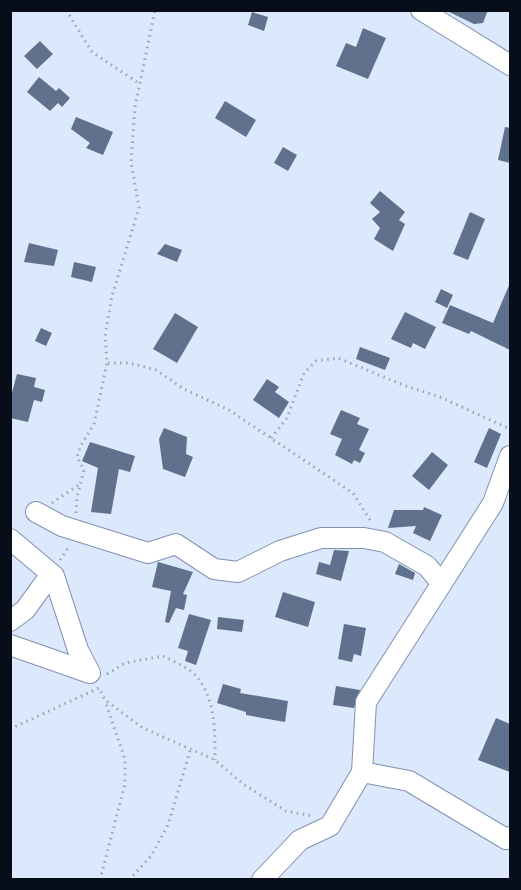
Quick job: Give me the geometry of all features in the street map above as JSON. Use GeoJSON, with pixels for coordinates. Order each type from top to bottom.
{"type":"FeatureCollection","features":[{"type":"Feature","properties":{"kind":"street"},"geometry":{"type":"LineString","coordinates":[[421,10],[510,64]]}},
{"type":"Feature","properties":{"kind":"street"},"geometry":{"type":"LineString","coordinates":[[261,879],[300,840],[330,826],[362,772],[366,702],[493,503],[510,456]]}},
{"type":"Feature","properties":{"kind":"street"},"geometry":{"type":"LineString","coordinates":[[36,512],[62,526],[148,553],[176,544],[214,569],[238,572],[280,551],[321,538],[364,538],[385,542],[428,566],[441,583]]}},
{"type":"Feature","properties":{"kind":"street"},"geometry":{"type":"LineString","coordinates":[[10,539],[51,574],[78,650],[90,673],[10,645]]}},
{"type":"Feature","properties":{"kind":"street"},"geometry":{"type":"LineString","coordinates":[[10,621],[25,610],[51,574]]}},
{"type":"Feature","properties":{"kind":"street"},"geometry":{"type":"LineString","coordinates":[[362,772],[409,781],[506,839],[510,837]]}},
{"type":"Feature","properties":{"kind":"path"},"geometry":{"type":"LineString","coordinates":[[66,10],[92,52],[140,84]]}},
{"type":"Feature","properties":{"kind":"path"},"geometry":{"type":"LineString","coordinates":[[51,574],[75,538],[77,497],[84,470],[78,456],[80,447],[94,424],[107,363],[105,336],[112,296],[139,208],[132,162],[140,84],[155,10]]}},
{"type":"Feature","properties":{"kind":"path"},"geometry":{"type":"LineString","coordinates":[[271,438],[287,418],[304,373],[316,361],[338,358],[440,397],[510,429]]}},
{"type":"Feature","properties":{"kind":"path"},"geometry":{"type":"LineString","coordinates":[[107,363],[129,363],[156,370],[184,389],[230,410],[353,493],[385,542]]}},
{"type":"Feature","properties":{"kind":"path"},"geometry":{"type":"LineString","coordinates":[[10,729],[99,688],[102,680],[113,669],[144,658],[163,656],[193,672],[204,689],[215,725],[215,760]]}},
{"type":"Feature","properties":{"kind":"path"},"geometry":{"type":"LineString","coordinates":[[99,688],[125,759],[125,784],[100,879]]}},
{"type":"Feature","properties":{"kind":"path"},"geometry":{"type":"LineString","coordinates":[[105,700],[142,728],[215,760],[243,784],[286,811],[306,813],[330,826]]}},
{"type":"Feature","properties":{"kind":"path"},"geometry":{"type":"LineString","coordinates":[[129,879],[151,856],[168,825],[190,751]]}},
{"type":"Feature","properties":{"kind":"building"},"geometry":{"type":"Polygon","coordinates":[[[445,10],[488,10],[483,23],[474,24],[445,10]]]}},
{"type":"Feature","properties":{"kind":"building"},"geometry":{"type":"Polygon","coordinates":[[[252,12],[268,17],[264,31],[248,25],[252,12]]]}},
{"type":"Feature","properties":{"kind":"building"},"geometry":{"type":"Polygon","coordinates":[[[363,28],[386,38],[368,79],[336,66],[346,43],[356,47],[363,28]]]}},
{"type":"Feature","properties":{"kind":"building"},"geometry":{"type":"Polygon","coordinates":[[[40,41],[53,54],[37,69],[24,56],[40,41]]]}},
{"type":"Feature","properties":{"kind":"building"},"geometry":{"type":"Polygon","coordinates":[[[39,77],[56,91],[59,88],[70,98],[62,107],[58,103],[50,111],[27,92],[39,77]]]}},
{"type":"Feature","properties":{"kind":"building"},"geometry":{"type":"Polygon","coordinates":[[[225,101],[256,120],[246,137],[215,118],[225,101]]]}},
{"type":"Feature","properties":{"kind":"building"},"geometry":{"type":"Polygon","coordinates":[[[76,117],[113,132],[103,155],[86,148],[90,143],[71,129],[76,117]]]}},
{"type":"Feature","properties":{"kind":"building"},"geometry":{"type":"Polygon","coordinates":[[[505,127],[510,128],[510,163],[498,160],[505,127]]]}},
{"type":"Feature","properties":{"kind":"building"},"geometry":{"type":"Polygon","coordinates":[[[283,147],[297,155],[288,171],[274,163],[283,147]]]}},
{"type":"Feature","properties":{"kind":"building"},"geometry":{"type":"Polygon","coordinates":[[[380,191],[405,212],[399,220],[405,224],[393,251],[374,239],[380,228],[372,219],[380,212],[370,203],[380,191]]]}},
{"type":"Feature","properties":{"kind":"building"},"geometry":{"type":"Polygon","coordinates":[[[470,212],[485,219],[468,260],[453,254],[470,212]]]}},
{"type":"Feature","properties":{"kind":"building"},"geometry":{"type":"Polygon","coordinates":[[[29,243],[58,250],[54,266],[24,262],[29,243]]]}},
{"type":"Feature","properties":{"kind":"building"},"geometry":{"type":"Polygon","coordinates":[[[165,244],[182,250],[177,262],[157,254],[165,244]]]}},
{"type":"Feature","properties":{"kind":"building"},"geometry":{"type":"Polygon","coordinates":[[[74,262],[96,267],[92,282],[71,277],[74,262]]]}},
{"type":"Feature","properties":{"kind":"building"},"geometry":{"type":"Polygon","coordinates":[[[510,283],[510,350],[471,331],[469,334],[442,323],[450,305],[493,323],[510,283]]]}},
{"type":"Feature","properties":{"kind":"building"},"geometry":{"type":"Polygon","coordinates":[[[441,289],[453,295],[447,308],[435,302],[441,289]]]}},
{"type":"Feature","properties":{"kind":"building"},"geometry":{"type":"Polygon","coordinates":[[[405,312],[436,327],[425,349],[413,343],[411,348],[391,339],[405,312]]]}},
{"type":"Feature","properties":{"kind":"building"},"geometry":{"type":"Polygon","coordinates":[[[175,313],[198,327],[177,363],[153,349],[175,313]]]}},
{"type":"Feature","properties":{"kind":"building"},"geometry":{"type":"Polygon","coordinates":[[[41,328],[52,333],[46,346],[35,341],[41,328]]]}},
{"type":"Feature","properties":{"kind":"building"},"geometry":{"type":"Polygon","coordinates":[[[360,347],[390,358],[385,370],[356,359],[360,347]]]}},
{"type":"Feature","properties":{"kind":"building"},"geometry":{"type":"Polygon","coordinates":[[[17,374],[36,378],[34,387],[45,390],[42,402],[34,400],[28,422],[10,418],[10,400],[17,374]]]}},
{"type":"Feature","properties":{"kind":"building"},"geometry":{"type":"Polygon","coordinates":[[[267,379],[279,387],[275,392],[289,402],[279,418],[253,400],[267,379]]]}},
{"type":"Feature","properties":{"kind":"building"},"geometry":{"type":"Polygon","coordinates":[[[341,410],[360,418],[357,424],[369,429],[359,450],[365,453],[360,463],[354,460],[352,464],[335,455],[342,439],[330,434],[341,410]]]}},
{"type":"Feature","properties":{"kind":"building"},"geometry":{"type":"Polygon","coordinates":[[[164,428],[187,437],[186,454],[193,457],[185,477],[163,469],[159,439],[164,428]]]}},
{"type":"Feature","properties":{"kind":"building"},"geometry":{"type":"Polygon","coordinates":[[[489,428],[501,434],[487,468],[474,462],[489,428]]]}},
{"type":"Feature","properties":{"kind":"building"},"geometry":{"type":"Polygon","coordinates":[[[90,442],[135,456],[130,472],[119,469],[111,514],[91,512],[98,468],[82,461],[90,442]]]}},
{"type":"Feature","properties":{"kind":"building"},"geometry":{"type":"Polygon","coordinates":[[[432,452],[448,465],[429,490],[412,476],[432,452]]]}},
{"type":"Feature","properties":{"kind":"building"},"geometry":{"type":"Polygon","coordinates":[[[424,507],[442,515],[430,541],[413,533],[416,526],[388,528],[394,510],[423,510],[424,507]]]}},
{"type":"Feature","properties":{"kind":"building"},"geometry":{"type":"Polygon","coordinates":[[[334,550],[349,551],[341,581],[316,574],[319,562],[330,565],[334,550]]]}},
{"type":"Feature","properties":{"kind":"building"},"geometry":{"type":"Polygon","coordinates":[[[158,562],[193,572],[183,594],[187,595],[184,610],[176,608],[169,623],[165,622],[171,591],[152,587],[158,562]]]}},
{"type":"Feature","properties":{"kind":"building"},"geometry":{"type":"Polygon","coordinates":[[[399,564],[415,573],[413,580],[395,574],[399,564]]]}},
{"type":"Feature","properties":{"kind":"building"},"geometry":{"type":"Polygon","coordinates":[[[283,592],[315,602],[308,627],[275,617],[283,592]]]}},
{"type":"Feature","properties":{"kind":"building"},"geometry":{"type":"Polygon","coordinates":[[[189,614],[211,620],[196,665],[185,661],[188,651],[178,648],[189,614]]]}},
{"type":"Feature","properties":{"kind":"building"},"geometry":{"type":"Polygon","coordinates":[[[218,617],[244,620],[242,632],[217,629],[218,617]]]}},
{"type":"Feature","properties":{"kind":"building"},"geometry":{"type":"Polygon","coordinates":[[[344,624],[366,628],[361,656],[354,654],[352,662],[338,659],[344,624]]]}},
{"type":"Feature","properties":{"kind":"building"},"geometry":{"type":"Polygon","coordinates":[[[223,684],[241,689],[240,693],[288,701],[285,722],[246,715],[246,712],[217,703],[223,684]]]}},
{"type":"Feature","properties":{"kind":"building"},"geometry":{"type":"Polygon","coordinates":[[[336,686],[360,690],[354,708],[333,705],[336,686]]]}},
{"type":"Feature","properties":{"kind":"building"},"geometry":{"type":"Polygon","coordinates":[[[496,718],[510,724],[510,772],[478,760],[496,718]]]}}]}
